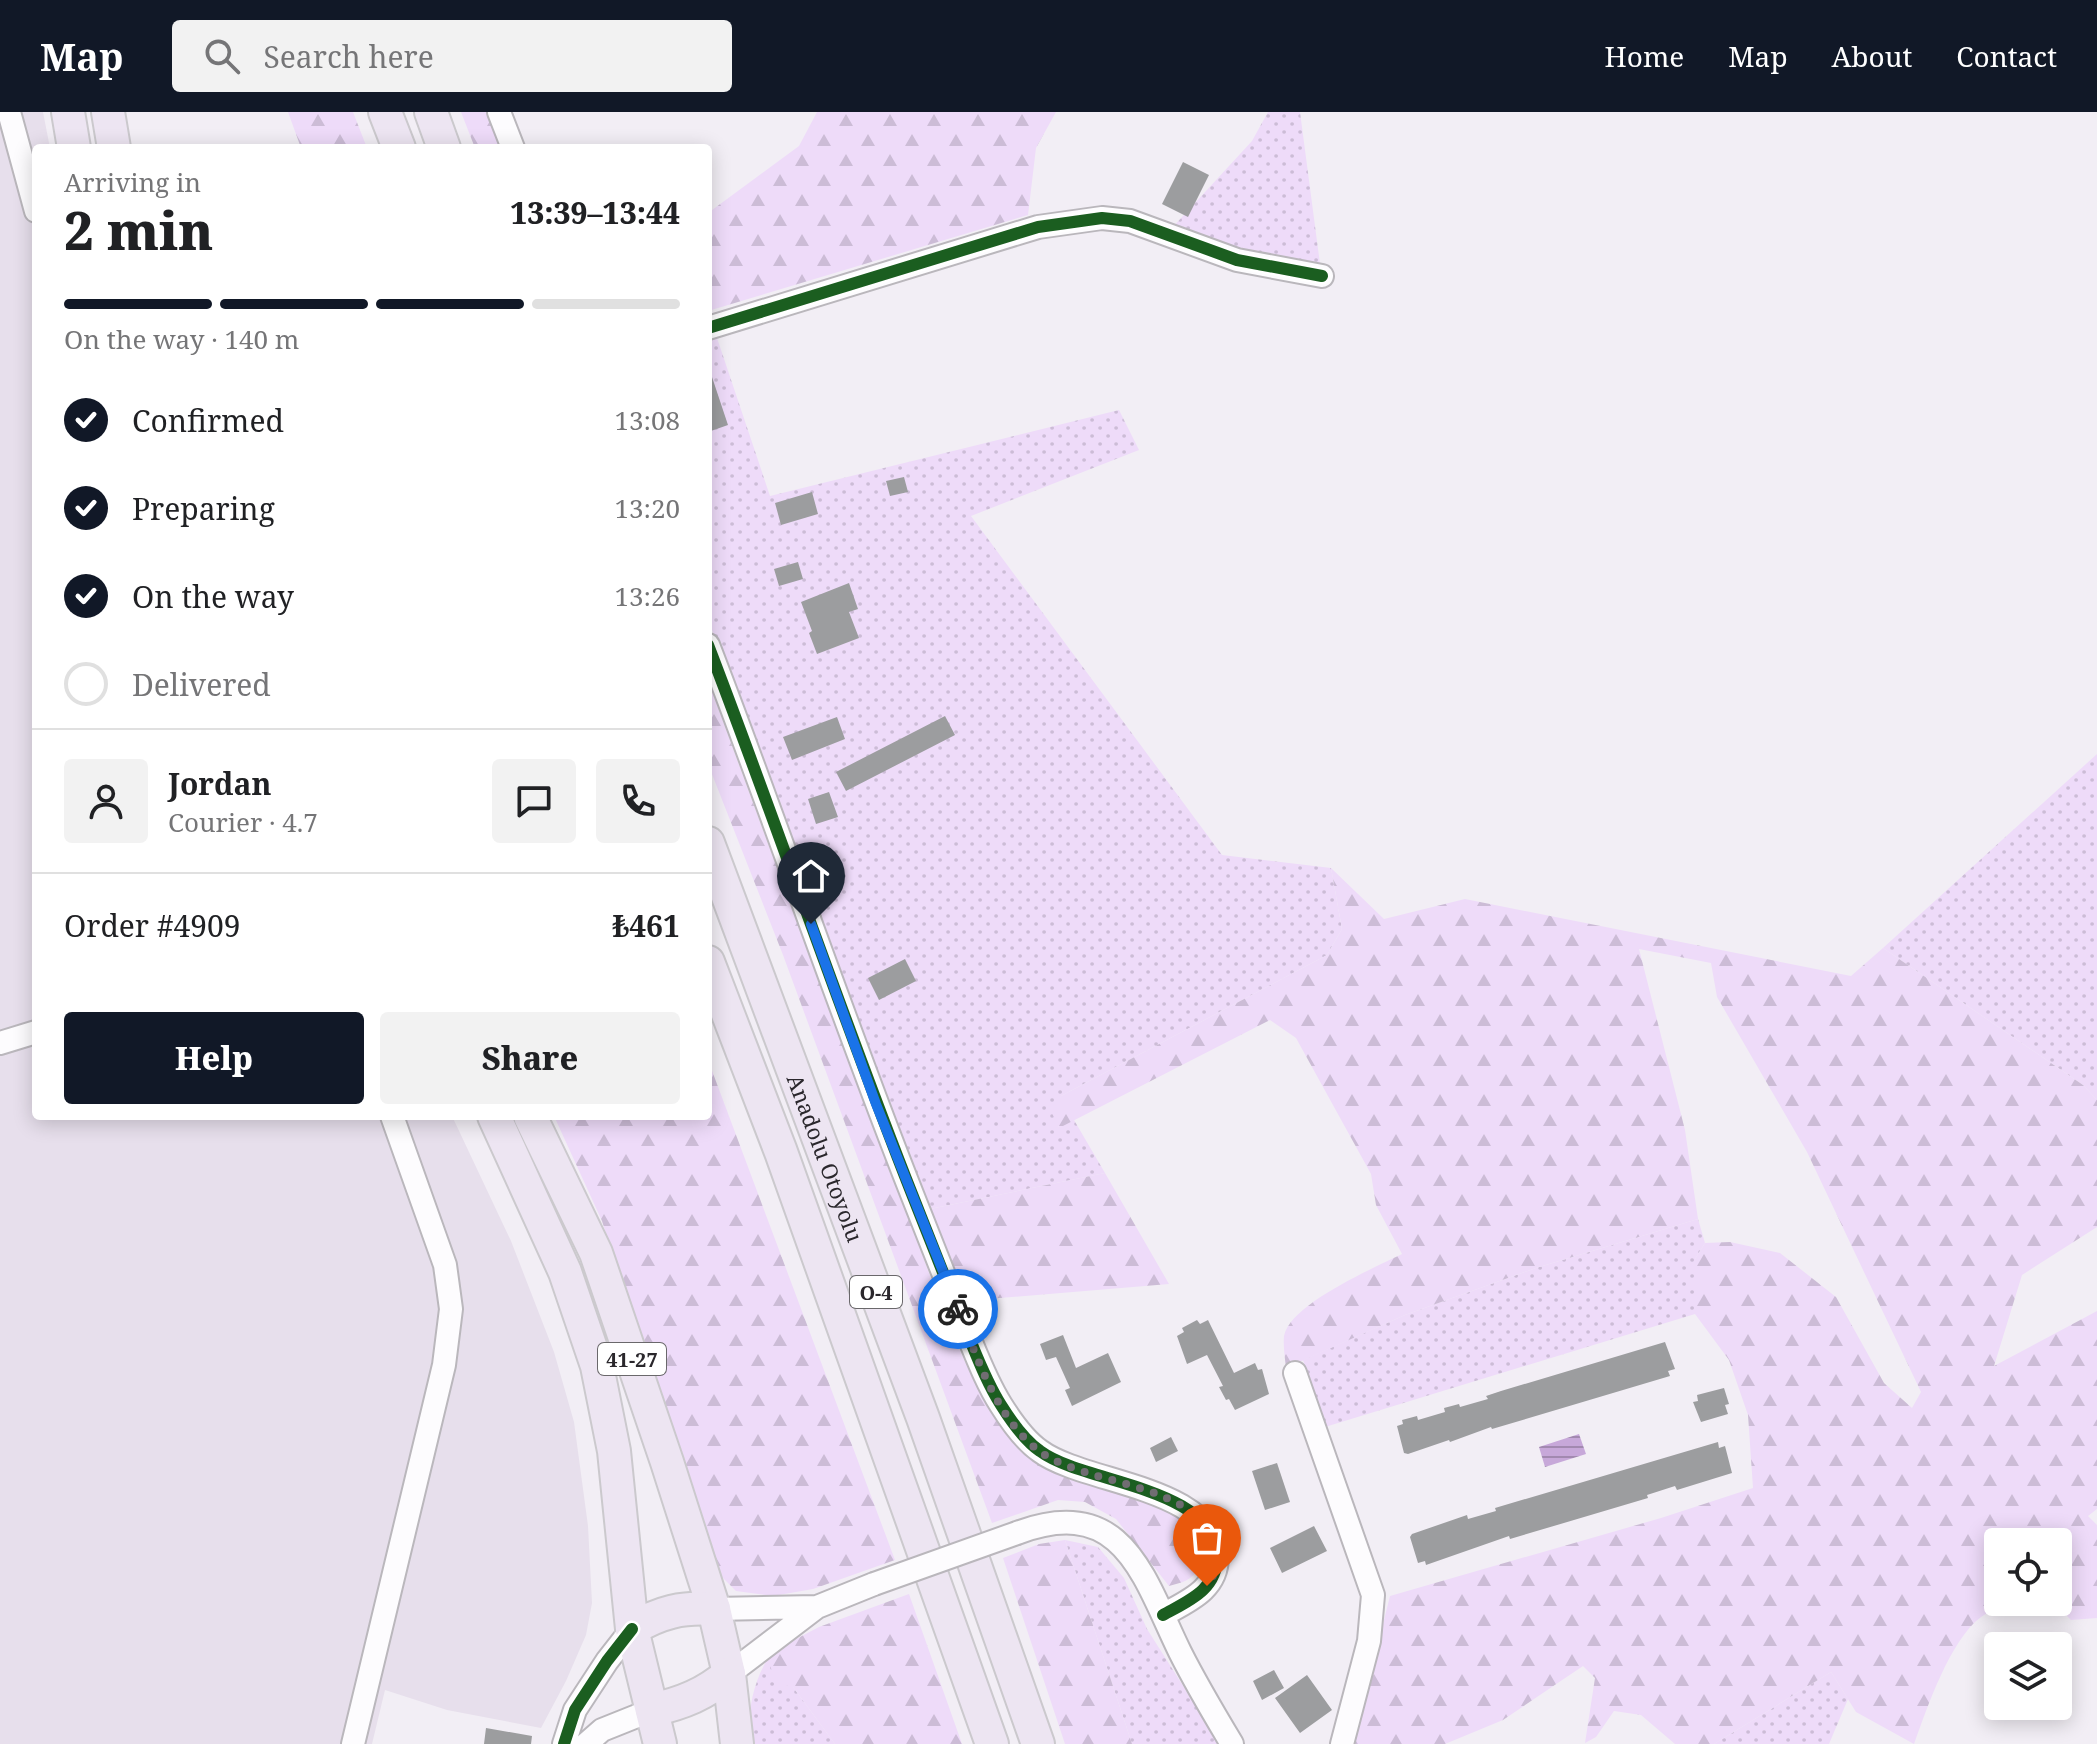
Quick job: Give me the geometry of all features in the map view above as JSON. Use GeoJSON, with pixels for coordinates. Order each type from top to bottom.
{"type":"FeatureCollection","features":[{"type":"Feature","properties":{"kind":"highway"},"geometry":{"type":"LineString","coordinates":[[68,112],[73,144]]}},
{"type":"Feature","properties":{"kind":"highway"},"geometry":{"type":"LineString","coordinates":[[108,112],[113,144]]}},
{"type":"Feature","properties":{"kind":"highway"},"geometry":{"type":"LineString","coordinates":[[385,112],[397,144]]}},
{"type":"Feature","properties":{"kind":"highway"},"geometry":{"type":"LineString","coordinates":[[431,112],[443,144]]}},
{"type":"Feature","properties":{"kind":"highway","name":"Anadolu Otoyolu"},"geometry":{"type":"LineString","coordinates":[[712,854],[923,1418],[1038,1744]]}},
{"type":"Feature","properties":{"kind":"highway","name":"Anadolu Otoyolu"},"geometry":{"type":"LineString","coordinates":[[712,972],[781,1152],[992,1744]]}},
{"type":"Feature","properties":{"kind":"highway"},"geometry":{"type":"LineString","coordinates":[[496,1120],[565,1272],[597,1366],[616,1465],[632,1629],[660,1744]]}},
{"type":"Feature","properties":{"kind":"highway","name":"41-27"},"geometry":{"type":"LineString","coordinates":[[532,1120],[596,1253],[714,1609]]}},
{"type":"Feature","properties":{"kind":"highway"},"geometry":{"type":"LineString","coordinates":[[632,1629],[667,1611],[714,1609],[729,1674],[737,1744]]}},
{"type":"Feature","properties":{"kind":"highway"},"geometry":{"type":"LineString","coordinates":[[652,1710],[704,1694],[729,1674]]}},
{"type":"Feature","properties":{"kind":"street"},"geometry":{"type":"LineString","coordinates":[[9,112],[32,196]]}},
{"type":"Feature","properties":{"kind":"street"},"geometry":{"type":"LineString","coordinates":[[499,112],[511,144]]}},
{"type":"Feature","properties":{"kind":"street"},"geometry":{"type":"LineString","coordinates":[[712,327],[1038,227],[1102,218],[1130,221],[1237,260],[1322,276]]}},
{"type":"Feature","properties":{"kind":"street"},"geometry":{"type":"LineString","coordinates":[[712,656],[876,1104],[973,1348],[1001,1405],[1039,1451],[1069,1466],[1174,1501],[1201,1520],[1213,1538],[1217,1551],[1214,1576],[1201,1593],[1163,1615]]}},
{"type":"Feature","properties":{"kind":"street"},"geometry":{"type":"LineString","coordinates":[[0,1043],[32,1033]]}},
{"type":"Feature","properties":{"kind":"street"},"geometry":{"type":"LineString","coordinates":[[353,1744],[444,1365],[451,1309],[445,1265],[393,1120]]}},
{"type":"Feature","properties":{"kind":"street"},"geometry":{"type":"LineString","coordinates":[[1295,1373],[1373,1595],[1369,1641],[1342,1744]]}},
{"type":"Feature","properties":{"kind":"street"},"geometry":{"type":"LineString","coordinates":[[729,1674],[817,1607],[1017,1533],[1057,1522],[1083,1524],[1121,1545],[1142,1571],[1181,1654],[1232,1744]]}},
{"type":"Feature","properties":{"kind":"street"},"geometry":{"type":"LineString","coordinates":[[714,1609],[817,1607]]}},
{"type":"Feature","properties":{"kind":"street"},"geometry":{"type":"LineString","coordinates":[[564,1744],[575,1710],[632,1629]]}},
{"type":"Feature","properties":{"kind":"street"},"geometry":{"type":"LineString","coordinates":[[586,1744],[602,1730],[652,1710]]}},
{"type":"Feature","properties":{"kind":"shaded area"},"geometry":{"type":"Polygon","coordinates":[[[0,112],[43,112],[49,144],[32,144],[32,1120],[454,1120],[511,1241],[554,1352],[574,1422],[588,1526],[592,1603],[586,1635],[541,1728],[447,1710],[385,1690],[372,1744],[0,1744],[0,112]]]}},
{"type":"Feature","properties":{"kind":"shaded area"},"geometry":{"type":"Polygon","coordinates":[[[1579,1434],[1586,1454],[1545,1467],[1539,1447],[1579,1434]]]}},
{"type":"Feature","properties":{"kind":"green space"},"geometry":{"type":"Polygon","coordinates":[[[288,112],[353,112],[365,144],[300,144],[288,112]]]}},
{"type":"Feature","properties":{"kind":"green space"},"geometry":{"type":"Polygon","coordinates":[[[461,112],[489,112],[501,144],[473,144],[461,112]]]}},
{"type":"Feature","properties":{"kind":"green space"},"geometry":{"type":"Polygon","coordinates":[[[817,112],[1056,112],[1036,148],[1028,215],[712,310],[712,210],[799,146],[817,112]]]}},
{"type":"Feature","properties":{"kind":"green space"},"geometry":{"type":"Polygon","coordinates":[[[1268,112],[1300,112],[1320,264],[1239,249],[1171,229],[1252,141],[1268,112]]]}},
{"type":"Feature","properties":{"kind":"green space"},"geometry":{"type":"Polygon","coordinates":[[[716,335],[770,496],[1119,410],[1139,450],[971,516],[1222,855],[1331,868],[1342,929],[1327,955],[1061,1096],[1058,1127],[1074,1120],[1105,1173],[925,1210],[712,630],[712,336],[716,335]]]}},
{"type":"Feature","properties":{"kind":"green space"},"geometry":{"type":"Polygon","coordinates":[[[712,691],[933,1283],[974,1380],[1008,1435],[1039,1464],[1145,1500],[1172,1512],[1191,1527],[1201,1546],[1198,1568],[1186,1580],[1169,1586],[1116,1519],[1085,1502],[1058,1500],[992,1523],[783,955],[712,774],[712,691]]]}},
{"type":"Feature","properties":{"kind":"green space"},"geometry":{"type":"Polygon","coordinates":[[[2097,754],[2097,1100],[2083,1085],[1883,948],[2097,754]]]}},
{"type":"Feature","properties":{"kind":"green space"},"geometry":{"type":"Polygon","coordinates":[[[1331,868],[1384,919],[1465,899],[1851,976],[1883,948],[2083,1085],[2097,1100],[2097,1227],[2022,1275],[1994,1366],[2097,1311],[2097,1509],[2088,1516],[2097,1525],[2097,1618],[2071,1620],[2067,1616],[2072,1616],[2072,1528],[1984,1528],[1984,1615],[1959,1641],[1941,1676],[1914,1744],[1856,1712],[1831,1672],[1714,1744],[1675,1744],[1641,1715],[1614,1711],[1596,1737],[1585,1743],[1595,1678],[1583,1666],[1503,1720],[1445,1744],[1353,1744],[1390,1596],[1661,1518],[1753,1488],[1748,1415],[1729,1360],[1695,1314],[1695,1259],[1705,1243],[1730,1242],[1780,1253],[1836,1297],[1884,1383],[1912,1408],[1921,1392],[1807,1152],[1717,997],[1711,963],[1639,949],[1685,1130],[1698,1219],[1536,1268],[1405,1315],[1286,1368],[1284,1336],[1301,1312],[1335,1288],[1402,1254],[1376,1205],[1371,1174],[1296,1038],[1270,1020],[1059,1128],[1052,1113],[1061,1096],[1327,955],[1342,929],[1331,868]]]}},
{"type":"Feature","properties":{"kind":"green space"},"geometry":{"type":"Polygon","coordinates":[[[712,1071],[895,1560],[813,1589],[773,1596],[736,1591],[720,1575],[701,1528],[602,1221],[556,1120],[712,1120],[712,1071]]]}},
{"type":"Feature","properties":{"kind":"green space"},"geometry":{"type":"Polygon","coordinates":[[[1105,1173],[1169,1284],[963,1301],[925,1210],[1105,1173]]]}},
{"type":"Feature","properties":{"kind":"green space"},"geometry":{"type":"Polygon","coordinates":[[[1698,1219],[1705,1243],[1695,1259],[1695,1314],[1325,1427],[1303,1360],[1405,1315],[1536,1268],[1698,1219]]]}},
{"type":"Feature","properties":{"kind":"green space"},"geometry":{"type":"Polygon","coordinates":[[[1065,1540],[1098,1547],[1124,1578],[1147,1629],[1220,1744],[1132,1744],[1065,1540]]]}},
{"type":"Feature","properties":{"kind":"green space"},"geometry":{"type":"Polygon","coordinates":[[[1065,1540],[1132,1744],[1065,1744],[1003,1558],[1039,1544],[1065,1540]]]}},
{"type":"Feature","properties":{"kind":"green space"},"geometry":{"type":"Polygon","coordinates":[[[909,1594],[962,1744],[835,1744],[793,1687],[774,1683],[770,1663],[773,1651],[819,1627],[909,1594]]]}},
{"type":"Feature","properties":{"kind":"green space"},"geometry":{"type":"Polygon","coordinates":[[[773,1651],[793,1687],[835,1744],[750,1744],[753,1695],[773,1651]]]}},
{"type":"Feature","properties":{"kind":"green space"},"geometry":{"type":"Polygon","coordinates":[[[1831,1672],[1848,1699],[1829,1744],[1714,1744],[1831,1672]]]}},
{"type":"Feature","properties":{"kind":"building"},"geometry":{"type":"Polygon","coordinates":[[[1183,162],[1209,175],[1188,217],[1162,204],[1183,162]]]}},
{"type":"Feature","properties":{"kind":"building"},"geometry":{"type":"Polygon","coordinates":[[[712,377],[728,425],[712,431],[712,377]]]}},
{"type":"Feature","properties":{"kind":"building"},"geometry":{"type":"Polygon","coordinates":[[[904,477],[908,492],[890,496],[886,481],[904,477]]]}},
{"type":"Feature","properties":{"kind":"building"},"geometry":{"type":"Polygon","coordinates":[[[812,492],[818,514],[781,525],[775,503],[812,492]]]}},
{"type":"Feature","properties":{"kind":"building"},"geometry":{"type":"Polygon","coordinates":[[[798,562],[803,579],[779,586],[774,569],[798,562]]]}},
{"type":"Feature","properties":{"kind":"building"},"geometry":{"type":"Polygon","coordinates":[[[849,583],[858,609],[849,612],[859,638],[817,654],[801,602],[849,583]]]}},
{"type":"Feature","properties":{"kind":"building"},"geometry":{"type":"Polygon","coordinates":[[[945,716],[955,735],[846,791],[836,772],[945,716]]]}},
{"type":"Feature","properties":{"kind":"building"},"geometry":{"type":"Polygon","coordinates":[[[837,717],[845,739],[792,760],[783,737],[837,717]]]}},
{"type":"Feature","properties":{"kind":"building"},"geometry":{"type":"Polygon","coordinates":[[[829,792],[838,817],[816,824],[808,799],[829,792]]]}},
{"type":"Feature","properties":{"kind":"building"},"geometry":{"type":"Polygon","coordinates":[[[905,959],[916,981],[879,1000],[868,978],[905,959]]]}},
{"type":"Feature","properties":{"kind":"building"},"geometry":{"type":"Polygon","coordinates":[[[1197,1320],[1200,1324],[1208,1320],[1234,1373],[1255,1363],[1258,1370],[1262,1369],[1269,1394],[1235,1410],[1219,1387],[1223,1386],[1207,1355],[1187,1364],[1177,1336],[1184,1332],[1182,1328],[1197,1320]]]}},
{"type":"Feature","properties":{"kind":"building"},"geometry":{"type":"Polygon","coordinates":[[[1063,1335],[1076,1368],[1108,1353],[1121,1382],[1072,1406],[1065,1390],[1070,1388],[1056,1357],[1046,1360],[1040,1344],[1063,1335]]]}},
{"type":"Feature","properties":{"kind":"building"},"geometry":{"type":"Polygon","coordinates":[[[1665,1342],[1675,1369],[1668,1371],[1670,1376],[1404,1453],[1397,1426],[1403,1424],[1402,1420],[1417,1416],[1418,1420],[1445,1412],[1444,1408],[1488,1399],[1486,1396],[1501,1391],[1665,1342]]]}},
{"type":"Feature","properties":{"kind":"building"},"geometry":{"type":"Polygon","coordinates":[[[1724,1388],[1729,1404],[1725,1405],[1728,1414],[1701,1422],[1693,1402],[1698,1401],[1697,1395],[1724,1388]]]}},
{"type":"Feature","properties":{"kind":"building"},"geometry":{"type":"Polygon","coordinates":[[[1171,1437],[1178,1451],[1156,1462],[1150,1448],[1171,1437]]]}},
{"type":"Feature","properties":{"kind":"building"},"geometry":{"type":"Polygon","coordinates":[[[1718,1442],[1719,1448],[1725,1446],[1732,1473],[1677,1490],[1675,1486],[1647,1495],[1648,1498],[1510,1539],[1509,1536],[1426,1565],[1425,1561],[1418,1563],[1410,1537],[1412,1534],[1718,1442]]]}},
{"type":"Feature","properties":{"kind":"building"},"geometry":{"type":"Polygon","coordinates":[[[1277,1463],[1290,1502],[1265,1510],[1252,1471],[1277,1463]]]}},
{"type":"Feature","properties":{"kind":"building"},"geometry":{"type":"Polygon","coordinates":[[[1314,1526],[1327,1551],[1282,1573],[1270,1548],[1314,1526]]]}},
{"type":"Feature","properties":{"kind":"building"},"geometry":{"type":"Polygon","coordinates":[[[1274,1670],[1284,1688],[1262,1700],[1253,1681],[1274,1670]]]}},
{"type":"Feature","properties":{"kind":"building"},"geometry":{"type":"Polygon","coordinates":[[[1307,1675],[1332,1710],[1300,1733],[1275,1698],[1307,1675]]]}},
{"type":"Feature","properties":{"kind":"building"},"geometry":{"type":"Polygon","coordinates":[[[486,1728],[532,1736],[531,1744],[484,1744],[486,1728]]]}},
{"type":"Feature","properties":{"kind":"cycle path"},"geometry":{"type":"LineString","coordinates":[[712,327],[1038,227],[1102,218],[1130,221],[1237,260],[1322,276]]}},
{"type":"Feature","properties":{"kind":"cycle path"},"geometry":{"type":"LineString","coordinates":[[712,656],[885,1126],[980,1365],[995,1395],[1018,1430],[1040,1451],[1086,1472],[1172,1501],[1195,1515],[1211,1533],[1217,1557],[1212,1578],[1199,1593],[1163,1615]]}},
{"type":"Feature","properties":{"kind":"cycle path"},"geometry":{"type":"LineString","coordinates":[[564,1744],[575,1710],[632,1629]]}},
{"type":"Feature","properties":{"kind":"way so far"},"geometry":{"type":"LineString","coordinates":[[958,1309],[1001,1405],[1039,1451],[1069,1466],[1174,1501],[1201,1520],[1213,1538],[1217,1551],[1214,1576],[1207,1586]]}},
{"type":"Feature","properties":{"kind":"route"},"geometry":{"type":"LineString","coordinates":[[811,924],[876,1104],[958,1309]]}}]}
